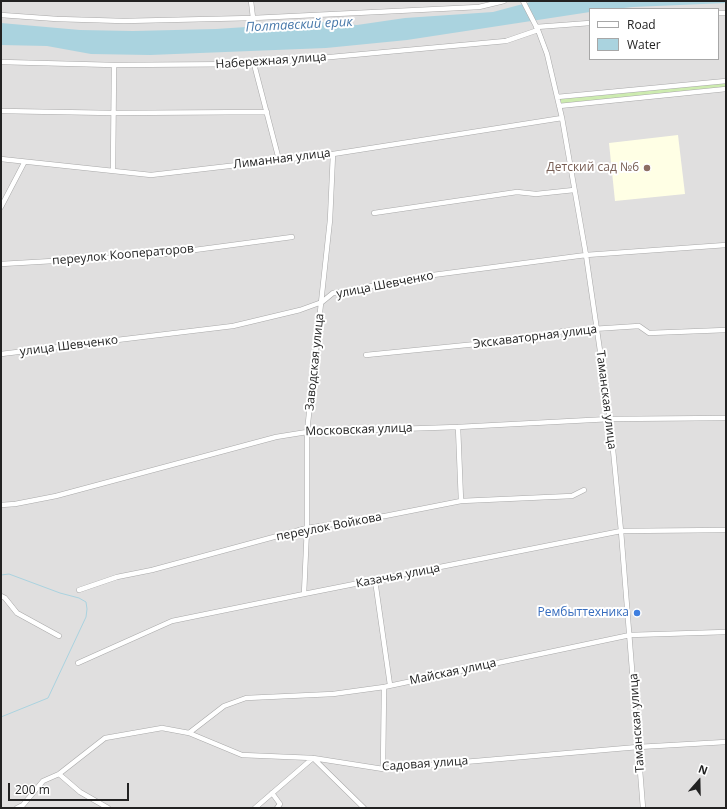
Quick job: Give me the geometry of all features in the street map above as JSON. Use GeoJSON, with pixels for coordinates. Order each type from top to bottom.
{"type":"FeatureCollection","features":[{"type":"Feature","properties":{"kind":"street"},"geometry":{"type":"LineString","coordinates":[[251,1],[253,18]]}},
{"type":"Feature","properties":{"kind":"street"},"geometry":{"type":"LineString","coordinates":[[1,15],[56,19],[124,21],[253,18],[479,7],[504,1]]}},
{"type":"Feature","properties":{"kind":"street","name":"Таманская улица"},"geometry":{"type":"LineString","coordinates":[[523,1],[537,29],[546,54],[562,118],[586,255],[610,419],[621,531],[644,808]]}},
{"type":"Feature","properties":{"kind":"street","name":"Набережная улица"},"geometry":{"type":"LineString","coordinates":[[1,62],[114,65],[254,64],[506,41],[537,29],[589,23]]}},
{"type":"Feature","properties":{"kind":"street"},"geometry":{"type":"LineString","coordinates":[[254,64],[279,160]]}},
{"type":"Feature","properties":{"kind":"street"},"geometry":{"type":"LineString","coordinates":[[113,171],[114,65]]}},
{"type":"Feature","properties":{"kind":"street"},"geometry":{"type":"LineString","coordinates":[[557,98],[726,81]]}},
{"type":"Feature","properties":{"kind":"street"},"geometry":{"type":"LineString","coordinates":[[559,106],[726,89]]}},
{"type":"Feature","properties":{"kind":"street"},"geometry":{"type":"LineString","coordinates":[[1,111],[113,113],[267,112]]}},
{"type":"Feature","properties":{"kind":"street","name":"Лиманная улица"},"geometry":{"type":"LineString","coordinates":[[1,159],[24,163],[151,175],[333,154],[562,118]]}},
{"type":"Feature","properties":{"kind":"street","name":"Заводская улица"},"geometry":{"type":"LineString","coordinates":[[304,594],[308,528],[308,432],[330,220],[333,154]]}},
{"type":"Feature","properties":{"kind":"street"},"geometry":{"type":"LineString","coordinates":[[1,207],[24,163]]}},
{"type":"Feature","properties":{"kind":"street"},"geometry":{"type":"LineString","coordinates":[[374,213],[517,192],[536,194],[574,190]]}},
{"type":"Feature","properties":{"kind":"street","name":"переулок Кооператоров"},"geometry":{"type":"LineString","coordinates":[[1,264],[157,255],[292,237]]}},
{"type":"Feature","properties":{"kind":"street","name":"улица Шевченко"},"geometry":{"type":"LineString","coordinates":[[1,354],[233,326],[300,310],[322,302],[333,293],[433,275],[586,255],[726,245]]}},
{"type":"Feature","properties":{"kind":"street","name":"Экскаваторная улица"},"geometry":{"type":"LineString","coordinates":[[366,355],[547,337],[562,331],[639,326],[649,333],[726,330]]}},
{"type":"Feature","properties":{"kind":"street","name":"Московская улица"},"geometry":{"type":"LineString","coordinates":[[1,505],[15,504],[56,496],[269,439],[308,432],[458,427],[610,419],[726,418]]}},
{"type":"Feature","properties":{"kind":"street"},"geometry":{"type":"LineString","coordinates":[[458,427],[461,501]]}},
{"type":"Feature","properties":{"kind":"street","name":"переулок Войкова"},"geometry":{"type":"LineString","coordinates":[[79,590],[117,577],[152,570],[308,528],[385,516],[461,501],[572,496],[584,490]]}},
{"type":"Feature","properties":{"kind":"street","name":"Казачья улица"},"geometry":{"type":"LineString","coordinates":[[78,663],[172,621],[621,531],[726,530]]}},
{"type":"Feature","properties":{"kind":"street"},"geometry":{"type":"LineString","coordinates":[[374,580],[387,686],[383,769]]}},
{"type":"Feature","properties":{"kind":"street"},"geometry":{"type":"LineString","coordinates":[[1,596],[5,598],[17,613],[60,636]]}},
{"type":"Feature","properties":{"kind":"street","name":"Майская улица"},"geometry":{"type":"LineString","coordinates":[[189,733],[224,706],[246,698],[333,694],[387,686],[630,635],[726,632]]}},
{"type":"Feature","properties":{"kind":"street","name":"Садовая улица"},"geometry":{"type":"LineString","coordinates":[[59,774],[105,738],[162,728],[189,733],[242,755],[313,758],[383,769],[638,747],[726,742]]}},
{"type":"Feature","properties":{"kind":"street"},"geometry":{"type":"LineString","coordinates":[[255,808],[313,758],[364,808]]}},
{"type":"Feature","properties":{"kind":"street"},"geometry":{"type":"LineString","coordinates":[[17,808],[24,805],[43,781],[59,774],[80,792],[108,808]]}},
{"type":"Feature","properties":{"kind":"street"},"geometry":{"type":"LineString","coordinates":[[272,793],[280,804],[277,808]]}},
{"type":"Feature","properties":{"kind":"shaded area"},"geometry":{"type":"Polygon","coordinates":[[[1,1],[726,1],[726,808],[1,808],[1,1]]]}},
{"type":"Feature","properties":{"kind":"shaded area","name":"Детский сад №6"},"geometry":{"type":"Polygon","coordinates":[[[678,135],[685,194],[615,201],[609,143],[678,135]]]}},
{"type":"Feature","properties":{"kind":"green space"},"geometry":{"type":"Polygon","coordinates":[[[726,81],[726,90],[560,104],[558,98],[726,81]]]}},
{"type":"Feature","properties":{"kind":"water","name":"Полтавский ерик"},"geometry":{"type":"Polygon","coordinates":[[[534,1],[726,1],[726,3],[624,8],[589,8],[589,12],[407,40],[326,48],[150,55],[91,54],[47,46],[1,45],[1,23],[80,30],[133,31],[216,29],[322,22],[357,25],[405,18],[493,12],[534,1]]]}},
{"type":"Feature","properties":{"kind":"waterway"},"geometry":{"type":"LineString","coordinates":[[1,575],[9,574],[60,593],[79,598],[86,602],[87,609],[86,617],[48,698],[1,717]]}},
{"type":"Feature","properties":{"kind":"place","name":"Детский сад №6"},"geometry":{"type":"Point","coordinates":[647,168]}},
{"type":"Feature","properties":{"kind":"place","name":"Рембыттехника"},"geometry":{"type":"Point","coordinates":[637,613]}}]}
